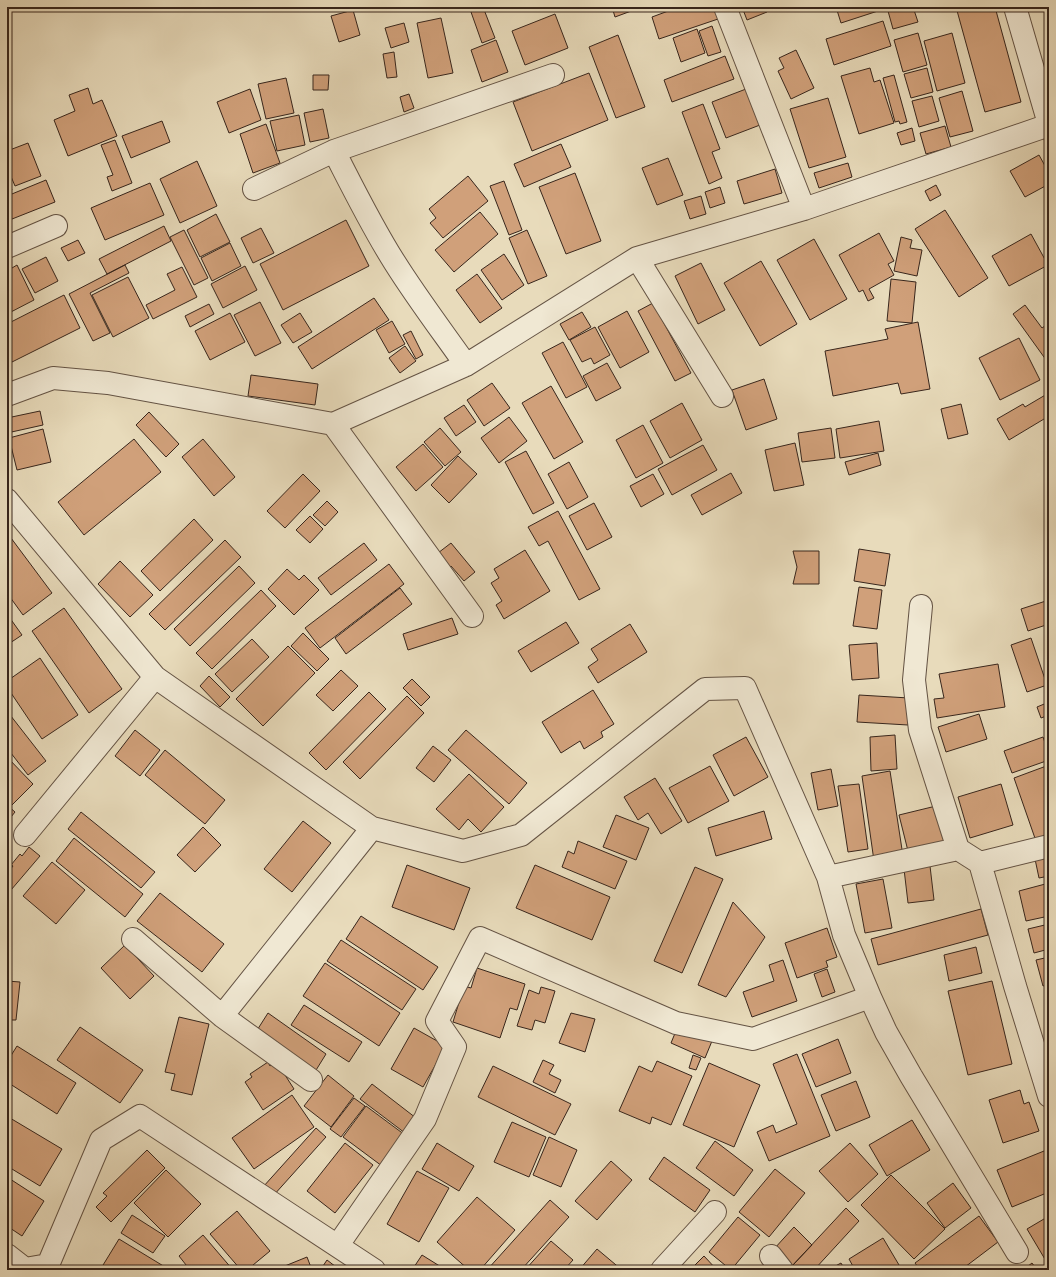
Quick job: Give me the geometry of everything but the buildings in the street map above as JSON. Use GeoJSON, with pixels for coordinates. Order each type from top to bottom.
{"type":"FeatureCollection","features":[{"type":"Feature","properties":{"kind":"street"},"geometry":{"type":"LineString","coordinates":[[725,7],[804,209]]}},
{"type":"Feature","properties":{"kind":"street"},"geometry":{"type":"LineString","coordinates":[[7,395],[53,378],[108,384],[333,424],[466,365],[637,258],[804,209],[1049,124],[1015,7]]}},
{"type":"Feature","properties":{"kind":"street"},"geometry":{"type":"LineString","coordinates":[[254,189],[334,150],[553,75]]}},
{"type":"Feature","properties":{"kind":"street"},"geometry":{"type":"LineString","coordinates":[[334,150],[361,204],[395,262],[466,365]]}},
{"type":"Feature","properties":{"kind":"street"},"geometry":{"type":"LineString","coordinates":[[7,247],[56,226]]}},
{"type":"Feature","properties":{"kind":"street"},"geometry":{"type":"LineString","coordinates":[[637,258],[722,396]]}},
{"type":"Feature","properties":{"kind":"street"},"geometry":{"type":"LineString","coordinates":[[333,424],[472,616]]}},
{"type":"Feature","properties":{"kind":"street"},"geometry":{"type":"LineString","coordinates":[[7,500],[155,677],[372,828],[463,851],[521,835],[705,688],[745,688],[828,877],[844,935],[886,1032],[1017,1252]]}},
{"type":"Feature","properties":{"kind":"street"},"geometry":{"type":"LineString","coordinates":[[921,606],[914,680],[920,730],[958,849],[980,863],[1015,986],[1049,1096]]}},
{"type":"Feature","properties":{"kind":"street"},"geometry":{"type":"LineString","coordinates":[[25,835],[155,677]]}},
{"type":"Feature","properties":{"kind":"street"},"geometry":{"type":"LineString","coordinates":[[222,1016],[372,828]]}},
{"type":"Feature","properties":{"kind":"street"},"geometry":{"type":"LineString","coordinates":[[980,863],[1049,846]]}},
{"type":"Feature","properties":{"kind":"street"},"geometry":{"type":"LineString","coordinates":[[828,877],[958,849]]}},
{"type":"Feature","properties":{"kind":"street"},"geometry":{"type":"LineString","coordinates":[[338,1245],[425,1119],[455,1047],[437,1021],[480,938],[676,1023],[753,1039],[870,997]]}},
{"type":"Feature","properties":{"kind":"street"},"geometry":{"type":"LineString","coordinates":[[133,939],[222,1016],[311,1080]]}},
{"type":"Feature","properties":{"kind":"street"},"geometry":{"type":"LineString","coordinates":[[7,1255],[25,1269],[48,1265],[101,1140],[140,1116],[374,1270]]}},
{"type":"Feature","properties":{"kind":"street"},"geometry":{"type":"LineString","coordinates":[[662,1270],[715,1212]]}}]}
